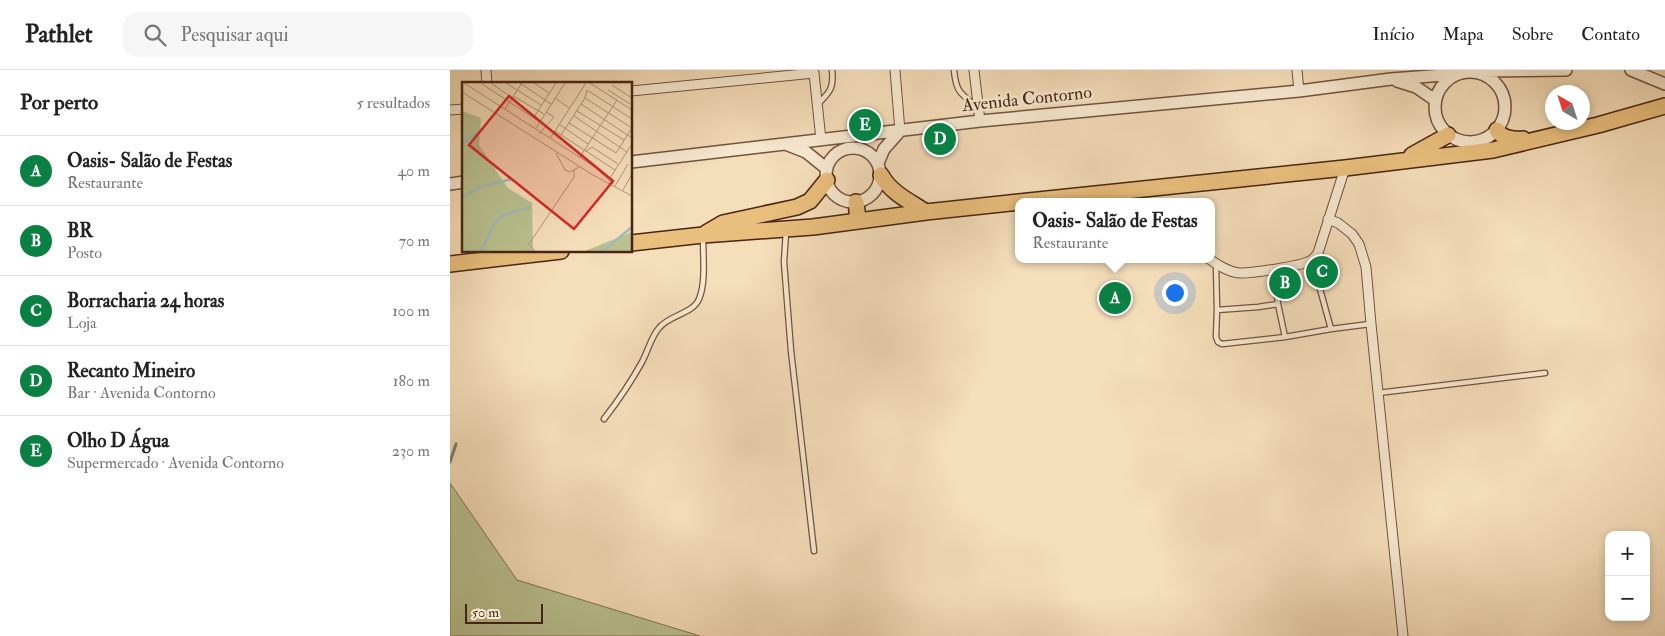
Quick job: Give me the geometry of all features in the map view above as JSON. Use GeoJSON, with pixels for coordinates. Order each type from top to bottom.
{"type":"FeatureCollection","features":[{"type":"Feature","properties":{"kind":"highway"},"geometry":{"type":"LineString","coordinates":[[1054,198],[1345,168],[1493,150],[1665,106]]}},
{"type":"Feature","properties":{"kind":"highway"},"geometry":{"type":"LineString","coordinates":[[1497,130],[1498,133],[1515,140],[1537,139]]}},
{"type":"Feature","properties":{"kind":"highway"},"geometry":{"type":"LineString","coordinates":[[1399,161],[1448,135]]}},
{"type":"Feature","properties":{"kind":"highway"},"geometry":{"type":"LineString","coordinates":[[880,169],[886,184],[894,192],[926,212]]}},
{"type":"Feature","properties":{"kind":"highway"},"geometry":{"type":"LineString","coordinates":[[703,235],[723,223],[796,207],[810,201],[827,175]]}},
{"type":"Feature","properties":{"kind":"highway"},"geometry":{"type":"LineString","coordinates":[[856,202],[858,220]]}},
{"type":"Feature","properties":{"kind":"highway"},"geometry":{"type":"LineString","coordinates":[[632,243],[1015,202]]}},
{"type":"Feature","properties":{"kind":"highway"},"geometry":{"type":"LineString","coordinates":[[450,264],[553,252]]}},
{"type":"Feature","properties":{"kind":"street"},"geometry":{"type":"LineString","coordinates":[[880,169],[872,154],[851,142],[831,159],[827,175],[831,191],[845,201],[856,202],[867,198],[878,186],[884,149],[900,131],[895,70]]}},
{"type":"Feature","properties":{"kind":"street"},"geometry":{"type":"LineString","coordinates":[[974,70],[980,121]]}},
{"type":"Feature","properties":{"kind":"street"},"geometry":{"type":"LineString","coordinates":[[1297,70],[1300,91]]}},
{"type":"Feature","properties":{"kind":"street"},"geometry":{"type":"LineString","coordinates":[[1471,71],[1487,75],[1498,86],[1505,100],[1504,116],[1497,130],[1486,138],[1473,142],[1460,141],[1448,135],[1436,119],[1435,100],[1440,87],[1450,77],[1471,71],[1566,70]]}},
{"type":"Feature","properties":{"kind":"street"},"geometry":{"type":"LineString","coordinates":[[1631,70],[1665,84]]}},
{"type":"Feature","properties":{"kind":"street"},"geometry":{"type":"LineString","coordinates":[[632,91],[745,75],[814,71],[821,140]]}},
{"type":"Feature","properties":{"kind":"street","name":"Avenida Contorno"},"geometry":{"type":"LineString","coordinates":[[632,162],[821,140],[851,142],[900,131],[980,121],[1300,91],[1391,79],[1457,74]]}},
{"type":"Feature","properties":{"kind":"street"},"geometry":{"type":"LineString","coordinates":[[1391,79],[1416,87],[1435,100]]}},
{"type":"Feature","properties":{"kind":"street"},"geometry":{"type":"LineString","coordinates":[[786,144],[806,152],[827,175]]}},
{"type":"Feature","properties":{"kind":"street"},"geometry":{"type":"LineString","coordinates":[[1215,262],[1240,273],[1274,269],[1312,260],[1318,253],[1345,168]]}},
{"type":"Feature","properties":{"kind":"street"},"geometry":{"type":"LineString","coordinates":[[1098,193],[1106,198]]}},
{"type":"Feature","properties":{"kind":"street"},"geometry":{"type":"LineString","coordinates":[[1328,219],[1338,223],[1352,234],[1362,251],[1366,266],[1402,636]]}},
{"type":"Feature","properties":{"kind":"lane"},"geometry":{"type":"LineString","coordinates":[[818,104],[829,93],[832,86],[832,70]]}},
{"type":"Feature","properties":{"kind":"lane"},"geometry":{"type":"LineString","coordinates":[[954,70],[955,85],[978,108]]}},
{"type":"Feature","properties":{"kind":"lane"},"geometry":{"type":"LineString","coordinates":[[787,228],[784,262],[791,351],[814,551]]}},
{"type":"Feature","properties":{"kind":"lane"},"geometry":{"type":"LineString","coordinates":[[604,419],[618,401],[642,362],[659,328],[668,320],[693,307],[698,301],[702,288],[703,235]]}},
{"type":"Feature","properties":{"kind":"lane"},"geometry":{"type":"LineString","coordinates":[[1312,260],[1330,329]]}},
{"type":"Feature","properties":{"kind":"lane"},"geometry":{"type":"LineString","coordinates":[[1213,263],[1216,337],[1218,342],[1222,344],[1371,324]]}},
{"type":"Feature","properties":{"kind":"lane"},"geometry":{"type":"LineString","coordinates":[[1274,269],[1278,304],[1285,337]]}},
{"type":"Feature","properties":{"kind":"lane"},"geometry":{"type":"LineString","coordinates":[[1216,310],[1278,304]]}},
{"type":"Feature","properties":{"kind":"lane"},"geometry":{"type":"LineString","coordinates":[[1378,393],[1544,373]]}},
{"type":"Feature","properties":{"kind":"green space"},"geometry":{"type":"Polygon","coordinates":[[[450,483],[517,580],[700,636],[450,636],[450,483]]]}},
{"type":"Feature","properties":{"kind":"waterway"},"geometry":{"type":"LineString","coordinates":[[450,462],[456,444]]}},
{"type":"Feature","properties":{"kind":"place","name":"Olho D Água"},"geometry":{"type":"Point","coordinates":[865,125]}},
{"type":"Feature","properties":{"kind":"place","name":"Recanto Mineiro"},"geometry":{"type":"Point","coordinates":[940,139]}},
{"type":"Feature","properties":{"kind":"place","name":"Borracharia 24 horas"},"geometry":{"type":"Point","coordinates":[1322,272]}},
{"type":"Feature","properties":{"kind":"place","name":"BR"},"geometry":{"type":"Point","coordinates":[1285,283]}},
{"type":"Feature","properties":{"kind":"place","name":"Oasis- Salão de Festas"},"geometry":{"type":"Point","coordinates":[1115,298]}}]}
